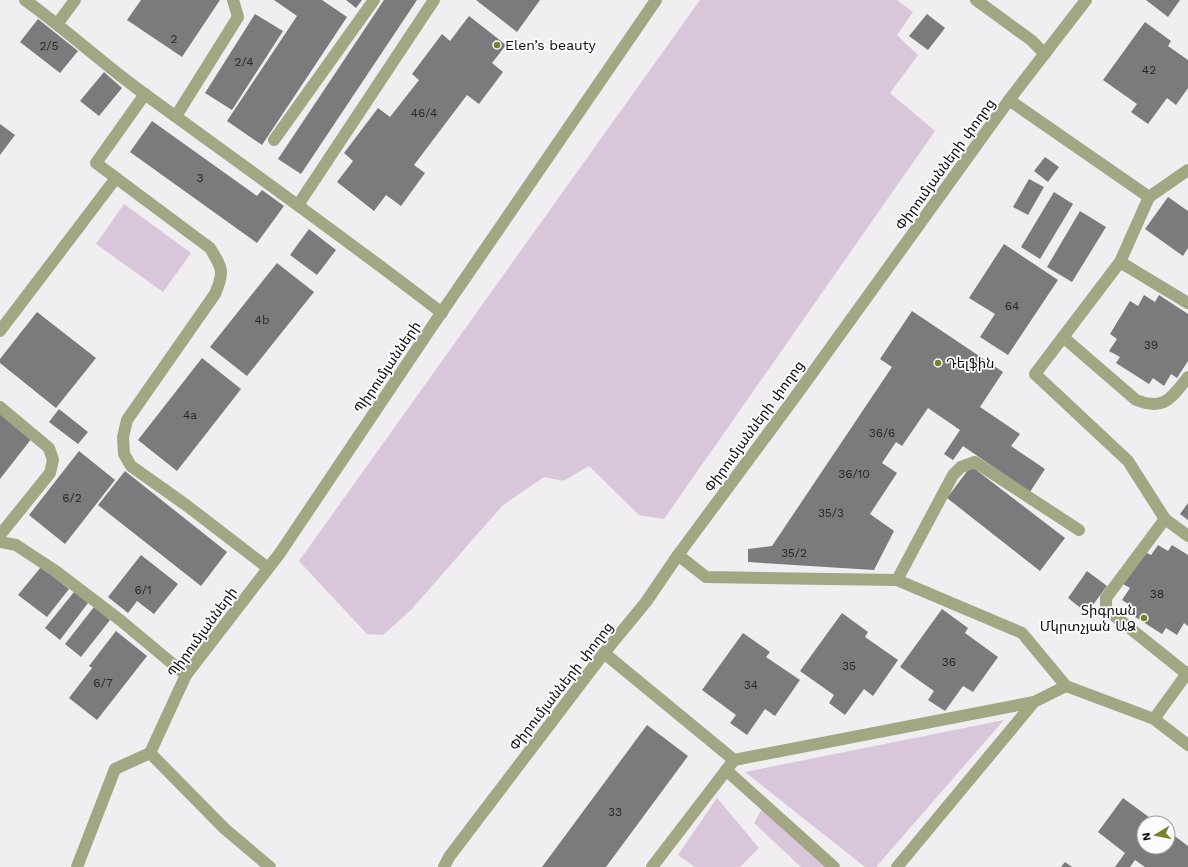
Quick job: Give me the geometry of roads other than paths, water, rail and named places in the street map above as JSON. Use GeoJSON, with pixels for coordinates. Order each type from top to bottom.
{"type":"FeatureCollection","features":[{"type":"Feature","properties":{"kind":"street"},"geometry":{"type":"LineString","coordinates":[[25,0],[58,23],[145,94],[298,205],[442,313]]}},
{"type":"Feature","properties":{"kind":"street"},"geometry":{"type":"LineString","coordinates":[[58,23],[75,0]]}},
{"type":"Feature","properties":{"kind":"street"},"geometry":{"type":"LineString","coordinates":[[176,116],[238,17],[233,0]]}},
{"type":"Feature","properties":{"kind":"street"},"geometry":{"type":"LineString","coordinates":[[274,140],[374,0]]}},
{"type":"Feature","properties":{"kind":"street"},"geometry":{"type":"LineString","coordinates":[[298,205],[434,0]]}},
{"type":"Feature","properties":{"kind":"street","name":"Պիրումյանների"},"geometry":{"type":"LineString","coordinates":[[150,753],[186,675],[280,553],[656,0]]}},
{"type":"Feature","properties":{"kind":"street"},"geometry":{"type":"LineString","coordinates":[[976,0],[1031,40],[1045,54]]}},
{"type":"Feature","properties":{"kind":"street","name":"Փիրումյանների փողոց"},"geometry":{"type":"LineString","coordinates":[[444,867],[449,857],[604,653],[646,602],[678,555],[795,397],[1009,100],[1086,0]]}},
{"type":"Feature","properties":{"kind":"street"},"geometry":{"type":"LineString","coordinates":[[145,94],[96,163],[210,248],[219,264],[222,278],[215,294],[127,420],[123,438],[124,454],[131,466],[186,505],[268,568]]}},
{"type":"Feature","properties":{"kind":"street"},"geometry":{"type":"LineString","coordinates":[[1009,100],[1149,197]]}},
{"type":"Feature","properties":{"kind":"street"},"geometry":{"type":"LineString","coordinates":[[1185,177],[1149,197],[1120,262],[1035,374],[1128,461],[1165,519],[1188,536]]}},
{"type":"Feature","properties":{"kind":"street"},"geometry":{"type":"LineString","coordinates":[[0,331],[116,178]]}},
{"type":"Feature","properties":{"kind":"street"},"geometry":{"type":"LineString","coordinates":[[1120,262],[1188,303]]}},
{"type":"Feature","properties":{"kind":"street"},"geometry":{"type":"LineString","coordinates":[[1064,337],[1136,400],[1147,404],[1161,404],[1170,399],[1188,377]]}},
{"type":"Feature","properties":{"kind":"street"},"geometry":{"type":"LineString","coordinates":[[0,407],[49,448],[53,460],[50,473],[0,535]]}},
{"type":"Feature","properties":{"kind":"street"},"geometry":{"type":"LineString","coordinates":[[897,580],[953,475],[961,467],[975,462],[1079,530]]}},
{"type":"Feature","properties":{"kind":"street"},"geometry":{"type":"LineString","coordinates":[[1154,719],[1187,673],[1106,609],[1106,598],[1165,519]]}},
{"type":"Feature","properties":{"kind":"street"},"geometry":{"type":"LineString","coordinates":[[0,542],[16,546],[57,572],[120,620],[186,675]]}},
{"type":"Feature","properties":{"kind":"street"},"geometry":{"type":"LineString","coordinates":[[678,555],[706,577],[897,580],[1022,633],[1066,686],[1154,719],[1188,745]]}},
{"type":"Feature","properties":{"kind":"street"},"geometry":{"type":"LineString","coordinates":[[604,653],[734,760]]}},
{"type":"Feature","properties":{"kind":"street"},"geometry":{"type":"LineString","coordinates":[[652,867],[734,760],[1034,702],[1066,686]]}},
{"type":"Feature","properties":{"kind":"street"},"geometry":{"type":"LineString","coordinates":[[898,867],[1034,702]]}},
{"type":"Feature","properties":{"kind":"street"},"geometry":{"type":"LineString","coordinates":[[77,867],[115,769],[150,753],[225,829],[270,867]]}},
{"type":"Feature","properties":{"kind":"street"},"geometry":{"type":"LineString","coordinates":[[726,770],[834,867]]}},
{"type":"Feature","properties":{"kind":"place","name":"Elen’s beauty"},"geometry":{"type":"Point","coordinates":[497,45]}},
{"type":"Feature","properties":{"kind":"place","name":"Դելֆին"},"geometry":{"type":"Point","coordinates":[938,363]}},
{"type":"Feature","properties":{"kind":"place","name":"Տիգրան Մկրտչյան ԱՁ"},"geometry":{"type":"Point","coordinates":[1144,618]}}]}
